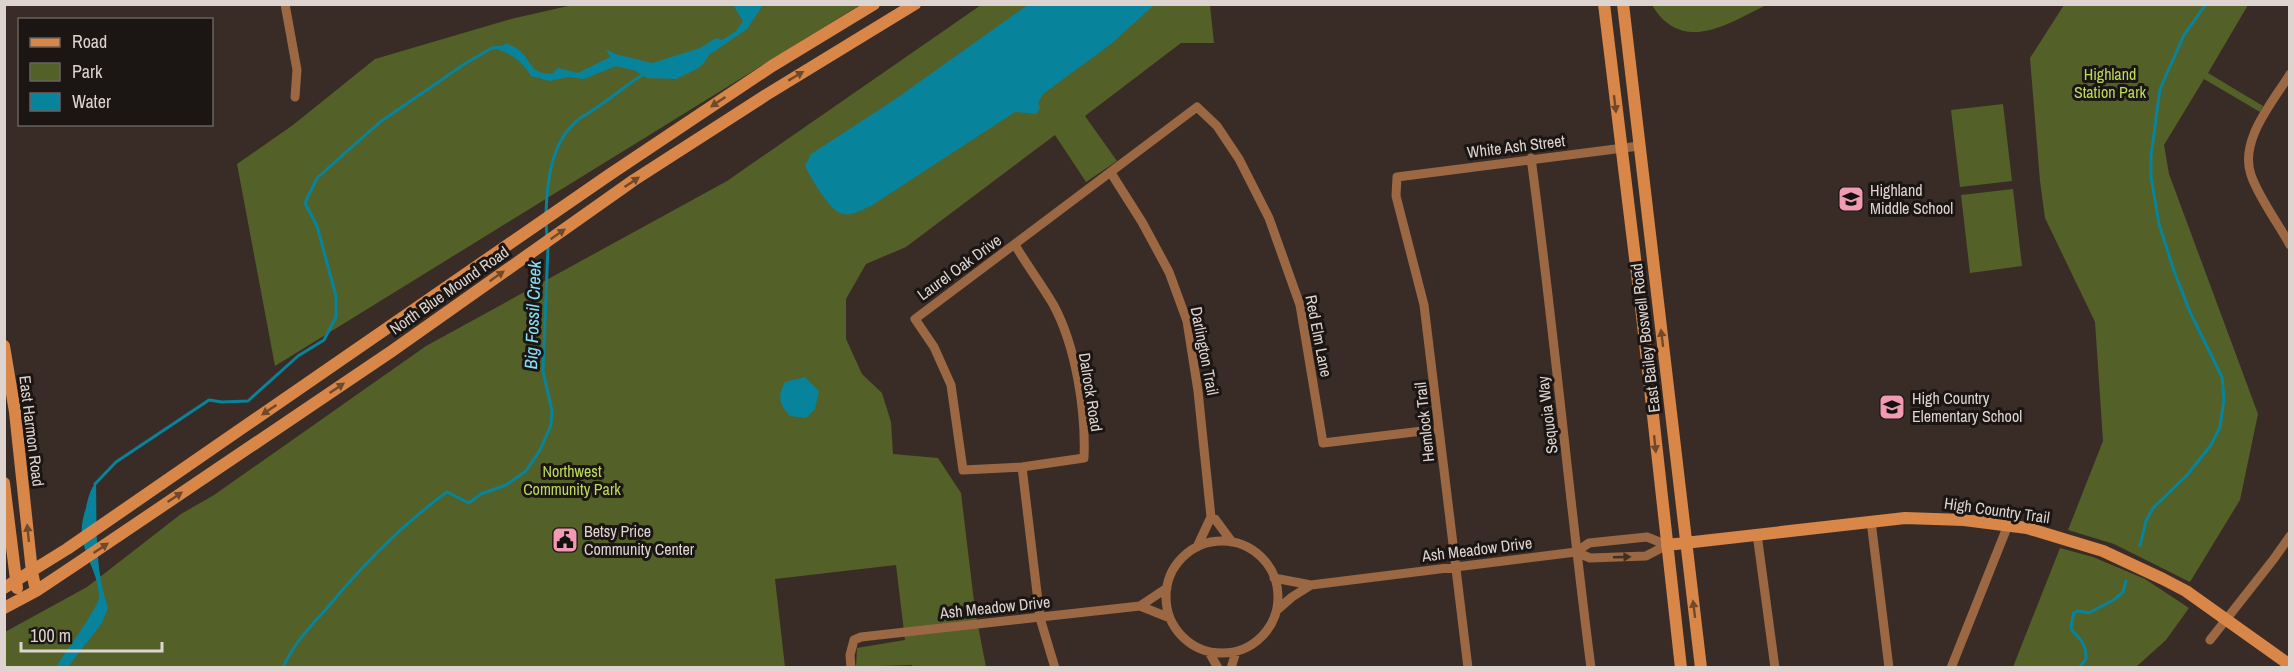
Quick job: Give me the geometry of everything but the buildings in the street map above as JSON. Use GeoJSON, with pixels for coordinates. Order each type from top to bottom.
{"type":"FeatureCollection","features":[{"type":"Feature","properties":{"kind":"main road","name":"North Blue Mound Road"},"geometry":{"type":"LineString","coordinates":[[10,586],[121,512],[524,232],[772,66],[874,4]]}},
{"type":"Feature","properties":{"kind":"main road","name":"North Blue Mound Road"},"geometry":{"type":"LineString","coordinates":[[4,608],[36,591],[382,357],[634,180],[766,95],[915,4]]}},
{"type":"Feature","properties":{"kind":"main road","name":"East Bailey Boswell Road"},"geometry":{"type":"LineString","coordinates":[[1604,4],[1641,307],[1681,668]]}},
{"type":"Feature","properties":{"kind":"main road"},"geometry":{"type":"LineString","coordinates":[[1617,4],[1625,23]]}},
{"type":"Feature","properties":{"kind":"main road","name":"East Bailey Boswell Road"},"geometry":{"type":"LineString","coordinates":[[1623,4],[1701,668]]}},
{"type":"Feature","properties":{"kind":"main road"},"geometry":{"type":"LineString","coordinates":[[1607,28],[1614,40],[1620,81],[1624,86],[1633,88]]}},
{"type":"Feature","properties":{"kind":"main road"},"geometry":{"type":"LineString","coordinates":[[1641,307],[1658,305]]}},
{"type":"Feature","properties":{"kind":"main road","name":"East Harmon Road"},"geometry":{"type":"LineString","coordinates":[[4,346],[15,412],[36,591]]}},
{"type":"Feature","properties":{"kind":"main road"},"geometry":{"type":"LineString","coordinates":[[1647,365],[1665,363]]}},
{"type":"Feature","properties":{"kind":"main road","name":"East Harmon Road"},"geometry":{"type":"LineString","coordinates":[[4,483],[10,586],[18,602]]}},
{"type":"Feature","properties":{"kind":"main road","name":"High Country Trail"},"geometry":{"type":"LineString","coordinates":[[1667,544],[1871,521],[1937,518],[2008,525],[2046,532],[2103,551],[2178,587],[2289,665]]}},
{"type":"Feature","properties":{"kind":"street"},"geometry":{"type":"LineString","coordinates":[[285,4],[297,70],[295,97]]}},
{"type":"Feature","properties":{"kind":"street"},"geometry":{"type":"LineString","coordinates":[[2289,74],[2257,128],[2251,145],[2249,162],[2252,178],[2289,245]]}},
{"type":"Feature","properties":{"kind":"street","name":"Laurel Oak Drive"},"geometry":{"type":"LineString","coordinates":[[1022,467],[963,470],[951,385],[934,347],[915,319],[1197,107]]}},
{"type":"Feature","properties":{"kind":"street","name":"Red Elm Lane"},"geometry":{"type":"LineString","coordinates":[[1197,107],[1217,126],[1239,159],[1269,218],[1300,305],[1323,443],[1439,429]]}},
{"type":"Feature","properties":{"kind":"street","name":"White Ash Street"},"geometry":{"type":"LineString","coordinates":[[1397,177],[1531,158],[1639,146]]}},
{"type":"Feature","properties":{"kind":"street","name":"Sequoia Way"},"geometry":{"type":"LineString","coordinates":[[1531,158],[1591,668]]}},
{"type":"Feature","properties":{"kind":"street","name":"Darlington Trail"},"geometry":{"type":"LineString","coordinates":[[1111,173],[1142,222],[1169,272],[1187,321],[1198,391],[1211,517]]}},
{"type":"Feature","properties":{"kind":"street","name":"Hemlock Trail"},"geometry":{"type":"LineString","coordinates":[[1397,177],[1396,196],[1424,305],[1468,668]]}},
{"type":"Feature","properties":{"kind":"street","name":"Dalrock Road"},"geometry":{"type":"LineString","coordinates":[[1015,245],[1053,305],[1072,354],[1082,409],[1084,452],[1084,459],[1022,467]]}},
{"type":"Feature","properties":{"kind":"street"},"geometry":{"type":"LineString","coordinates":[[1022,467],[1040,618],[1055,668]]}},
{"type":"Feature","properties":{"kind":"street"},"geometry":{"type":"LineString","coordinates":[[1197,547],[1211,517],[1232,542]]}},
{"type":"Feature","properties":{"kind":"street"},"geometry":{"type":"LineString","coordinates":[[1871,521],[1889,668]]}},
{"type":"Feature","properties":{"kind":"street"},"geometry":{"type":"LineString","coordinates":[[1951,668],[2008,525]]}},
{"type":"Feature","properties":{"kind":"street"},"geometry":{"type":"LineString","coordinates":[[1757,534],[1775,668]]}},
{"type":"Feature","properties":{"kind":"street"},"geometry":{"type":"LineString","coordinates":[[2210,640],[2289,536]]}},
{"type":"Feature","properties":{"kind":"street","name":"Ash Meadow Drive"},"geometry":{"type":"LineString","coordinates":[[1274,578],[1311,585],[1576,552],[1589,543],[1647,537],[1667,544]]}},
{"type":"Feature","properties":{"kind":"street"},"geometry":{"type":"LineString","coordinates":[[1208,542],[1232,542],[1246,546],[1258,554],[1268,565],[1278,591],[1276,610],[1271,624],[1262,637],[1236,652],[1222,654],[1209,652],[1185,640],[1170,618],[1166,603],[1167,588],[1172,571],[1182,557],[1208,542]]}},
{"type":"Feature","properties":{"kind":"street","name":"Ash Meadow Drive"},"geometry":{"type":"LineString","coordinates":[[1576,552],[1590,558],[1646,556],[1667,544]]}},
{"type":"Feature","properties":{"kind":"street","name":"Ash Meadow Drive"},"geometry":{"type":"LineString","coordinates":[[1276,610],[1311,585]]}},
{"type":"Feature","properties":{"kind":"street","name":"Ash Meadow Drive"},"geometry":{"type":"LineString","coordinates":[[851,668],[850,655],[854,640],[1140,606],[1167,588]]}},
{"type":"Feature","properties":{"kind":"street","name":"Ash Meadow Drive"},"geometry":{"type":"LineString","coordinates":[[1140,606],[1170,618]]}},
{"type":"Feature","properties":{"kind":"street"},"geometry":{"type":"LineString","coordinates":[[1209,652],[1218,668]]}},
{"type":"Feature","properties":{"kind":"street"},"geometry":{"type":"LineString","coordinates":[[1231,668],[1236,652]]}},
{"type":"Feature","properties":{"kind":"green space"},"geometry":{"type":"Polygon","coordinates":[[[577,4],[860,5],[275,366],[237,164],[293,125],[375,59],[511,19],[577,4]]]}},
{"type":"Feature","properties":{"kind":"green space","name":"Northwest Community Park"},"geometry":{"type":"Polygon","coordinates":[[[981,5],[1210,5],[1214,43],[1181,43],[1085,116],[1117,161],[1086,182],[1055,135],[906,247],[866,264],[846,299],[846,339],[862,374],[882,393],[891,422],[893,454],[938,458],[961,493],[975,610],[986,667],[913,668],[912,665],[856,667],[857,648],[905,640],[896,565],[775,579],[785,667],[5,668],[5,632],[87,587],[181,514],[214,495],[426,346],[727,181],[981,5]]]}},
{"type":"Feature","properties":{"kind":"green space"},"geometry":{"type":"Polygon","coordinates":[[[1652,5],[1766,5],[1721,27],[1691,32],[1677,29],[1664,20],[1652,5]]]}},
{"type":"Feature","properties":{"kind":"green space","name":"Highland Station Park"},"geometry":{"type":"Polygon","coordinates":[[[2064,5],[2248,5],[2208,73],[2263,106],[2260,112],[2204,79],[2164,145],[2169,174],[2258,414],[2240,500],[2190,582],[2114,544],[2068,530],[2103,441],[2095,322],[2045,218],[2040,181],[2030,58],[2064,5]]]}},
{"type":"Feature","properties":{"kind":"green space"},"geometry":{"type":"Polygon","coordinates":[[[2003,104],[2012,181],[1960,187],[1951,110],[2003,104]]]}},
{"type":"Feature","properties":{"kind":"green space"},"geometry":{"type":"Polygon","coordinates":[[[2013,189],[2022,266],[1970,273],[1961,195],[2013,189]]]}},
{"type":"Feature","properties":{"kind":"green space"},"geometry":{"type":"Polygon","coordinates":[[[2060,548],[2093,557],[2145,579],[2189,608],[2166,640],[2136,667],[2013,667],[2060,548]]]}},
{"type":"Feature","properties":{"kind":"water"},"geometry":{"type":"Polygon","coordinates":[[[1029,4],[1154,5],[1111,44],[1043,94],[1036,114],[1015,112],[871,206],[847,214],[838,212],[832,207],[821,194],[805,166],[811,154],[894,100],[1029,4]]]}},
{"type":"Feature","properties":{"kind":"water"},"geometry":{"type":"Polygon","coordinates":[[[733,5],[763,5],[747,29],[709,55],[697,69],[676,79],[647,78],[636,71],[616,66],[584,79],[568,77],[550,81],[531,76],[517,60],[498,50],[506,43],[515,47],[539,72],[552,74],[558,68],[578,73],[610,57],[606,49],[615,54],[652,63],[700,48],[716,38],[722,40],[736,31],[743,21],[733,5]]]}},
{"type":"Feature","properties":{"kind":"water"},"geometry":{"type":"Polygon","coordinates":[[[805,377],[819,391],[815,409],[806,418],[790,416],[780,400],[782,387],[785,382],[805,377]]]}},
{"type":"Feature","properties":{"kind":"water"},"geometry":{"type":"Polygon","coordinates":[[[96,482],[98,562],[108,608],[102,623],[68,667],[55,668],[87,620],[99,597],[97,581],[83,543],[82,532],[88,497],[96,482]]]}},
{"type":"Feature","properties":{"kind":"waterway"},"geometry":{"type":"LineString","coordinates":[[2140,546],[2146,521],[2153,508],[2187,475],[2211,445],[2220,427],[2224,399],[2222,377],[2190,312],[2174,271],[2159,224],[2151,177],[2151,156],[2160,89],[2184,35],[2206,4]]}},
{"type":"Feature","properties":{"kind":"waterway"},"geometry":{"type":"LineString","coordinates":[[95,484],[116,462],[209,400],[248,401],[298,356],[324,340],[336,317],[336,296],[317,226],[305,203],[317,178],[380,122],[466,63],[492,48],[503,47]]}},
{"type":"Feature","properties":{"kind":"waterway","name":"Big Fossil Creek"},"geometry":{"type":"LineString","coordinates":[[546,213],[549,175],[562,138],[579,119],[644,74]]}},
{"type":"Feature","properties":{"kind":"waterway","name":"Big Fossil Creek"},"geometry":{"type":"LineString","coordinates":[[546,223],[547,237]]}},
{"type":"Feature","properties":{"kind":"waterway","name":"Big Fossil Creek"},"geometry":{"type":"LineString","coordinates":[[283,668],[308,629],[369,561],[414,518],[447,492],[469,503],[481,494],[506,485],[526,471],[540,450],[551,425],[552,411],[543,371],[548,247]]}},
{"type":"Feature","properties":{"kind":"waterway"},"geometry":{"type":"LineString","coordinates":[[2079,668],[2086,659],[2086,653],[2071,626],[2074,613],[2078,611],[2089,613],[2115,599],[2123,592],[2126,581]]}},
{"type":"Feature","properties":{"kind":"place","name":"Highland Middle School"},"geometry":{"type":"Point","coordinates":[1851,199]}},
{"type":"Feature","properties":{"kind":"place","name":"High Country Elementary School"},"geometry":{"type":"Point","coordinates":[1892,407]}},
{"type":"Feature","properties":{"kind":"place","name":"Betsy Price Community Center"},"geometry":{"type":"Point","coordinates":[565,540]}}]}
